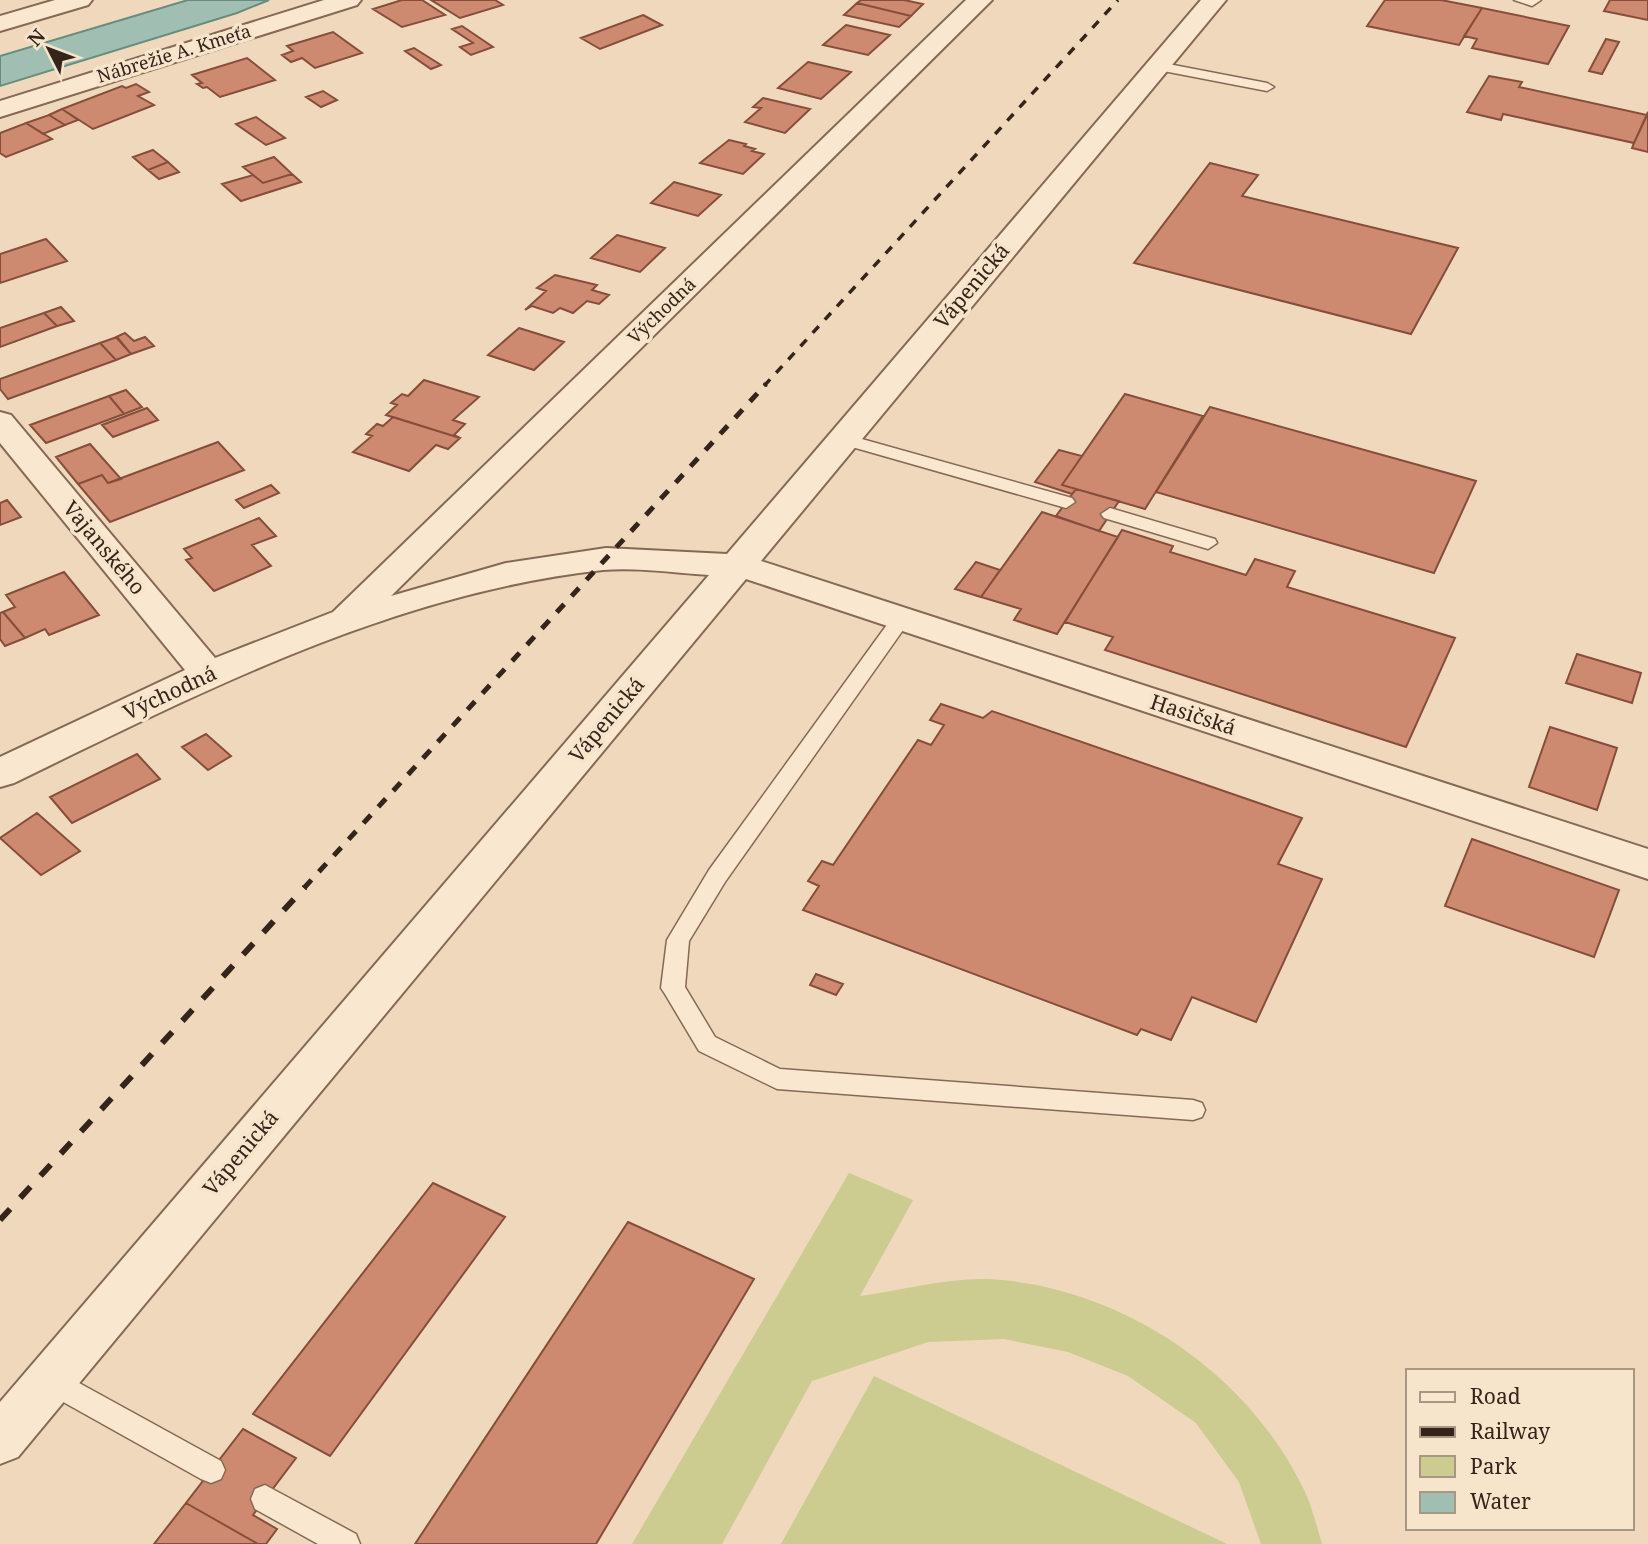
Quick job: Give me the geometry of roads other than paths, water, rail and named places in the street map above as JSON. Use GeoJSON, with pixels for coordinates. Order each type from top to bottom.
{"type":"FeatureCollection","features":[{"type":"Feature","properties":{"kind":"street","name":"Nábrežie A. Kmeťa"},"geometry":{"type":"LineString","coordinates":[[0,109],[349,0]]}},
{"type":"Feature","properties":{"kind":"street","name":"Východná"},"geometry":{"type":"LineString","coordinates":[[343,621],[980,0]]}},
{"type":"Feature","properties":{"kind":"street","name":"Vápenická"},"geometry":{"type":"LineString","coordinates":[[0,1440],[1214,0]]}},
{"type":"Feature","properties":{"kind":"street"},"geometry":{"type":"LineString","coordinates":[[0,24],[76,1]]}},
{"type":"Feature","properties":{"kind":"street","name":"Vajanského"},"geometry":{"type":"LineString","coordinates":[[0,422],[208,674]]}},
{"type":"Feature","properties":{"kind":"street","name":"Východná"},"geometry":{"type":"LineString","coordinates":[[0,773],[208,674],[343,621],[506,575],[606,559],[737,565]]}},
{"type":"Feature","properties":{"kind":"street","name":"Hasičská"},"geometry":{"type":"LineString","coordinates":[[737,565],[1648,864]]}},
{"type":"Feature","properties":{"kind":"lane"},"geometry":{"type":"LineString","coordinates":[[1521,0],[1534,0]]}},
{"type":"Feature","properties":{"kind":"lane"},"geometry":{"type":"LineString","coordinates":[[1158,66],[1267,87]]}},
{"type":"Feature","properties":{"kind":"lane"},"geometry":{"type":"LineString","coordinates":[[844,439],[1066,502]]}},
{"type":"Feature","properties":{"kind":"lane"},"geometry":{"type":"LineString","coordinates":[[1110,514],[1208,543]]}},
{"type":"Feature","properties":{"kind":"lane"},"geometry":{"type":"LineString","coordinates":[[901,619],[717,876],[678,940],[673,988],[708,1044],[778,1079],[1193,1110]]}},
{"type":"Feature","properties":{"kind":"lane"},"geometry":{"type":"LineString","coordinates":[[50,1380],[211,1470]]}},
{"type":"Feature","properties":{"kind":"lane"},"geometry":{"type":"LineString","coordinates":[[265,1499],[346,1544]]}},
{"type":"Feature","properties":{"kind":"water"},"geometry":{"type":"Polygon","coordinates":[[[188,0],[269,0],[237,13],[0,86],[0,56],[188,0]]]}},
{"type":"Feature","properties":{"kind":"railway"},"geometry":{"type":"LineString","coordinates":[[764,386],[1118,0]]}},
{"type":"Feature","properties":{"kind":"railway"},"geometry":{"type":"LineString","coordinates":[[304,888],[766,384]]}},
{"type":"Feature","properties":{"kind":"railway"},"geometry":{"type":"LineString","coordinates":[[0,1220],[305,887]]}}]}
